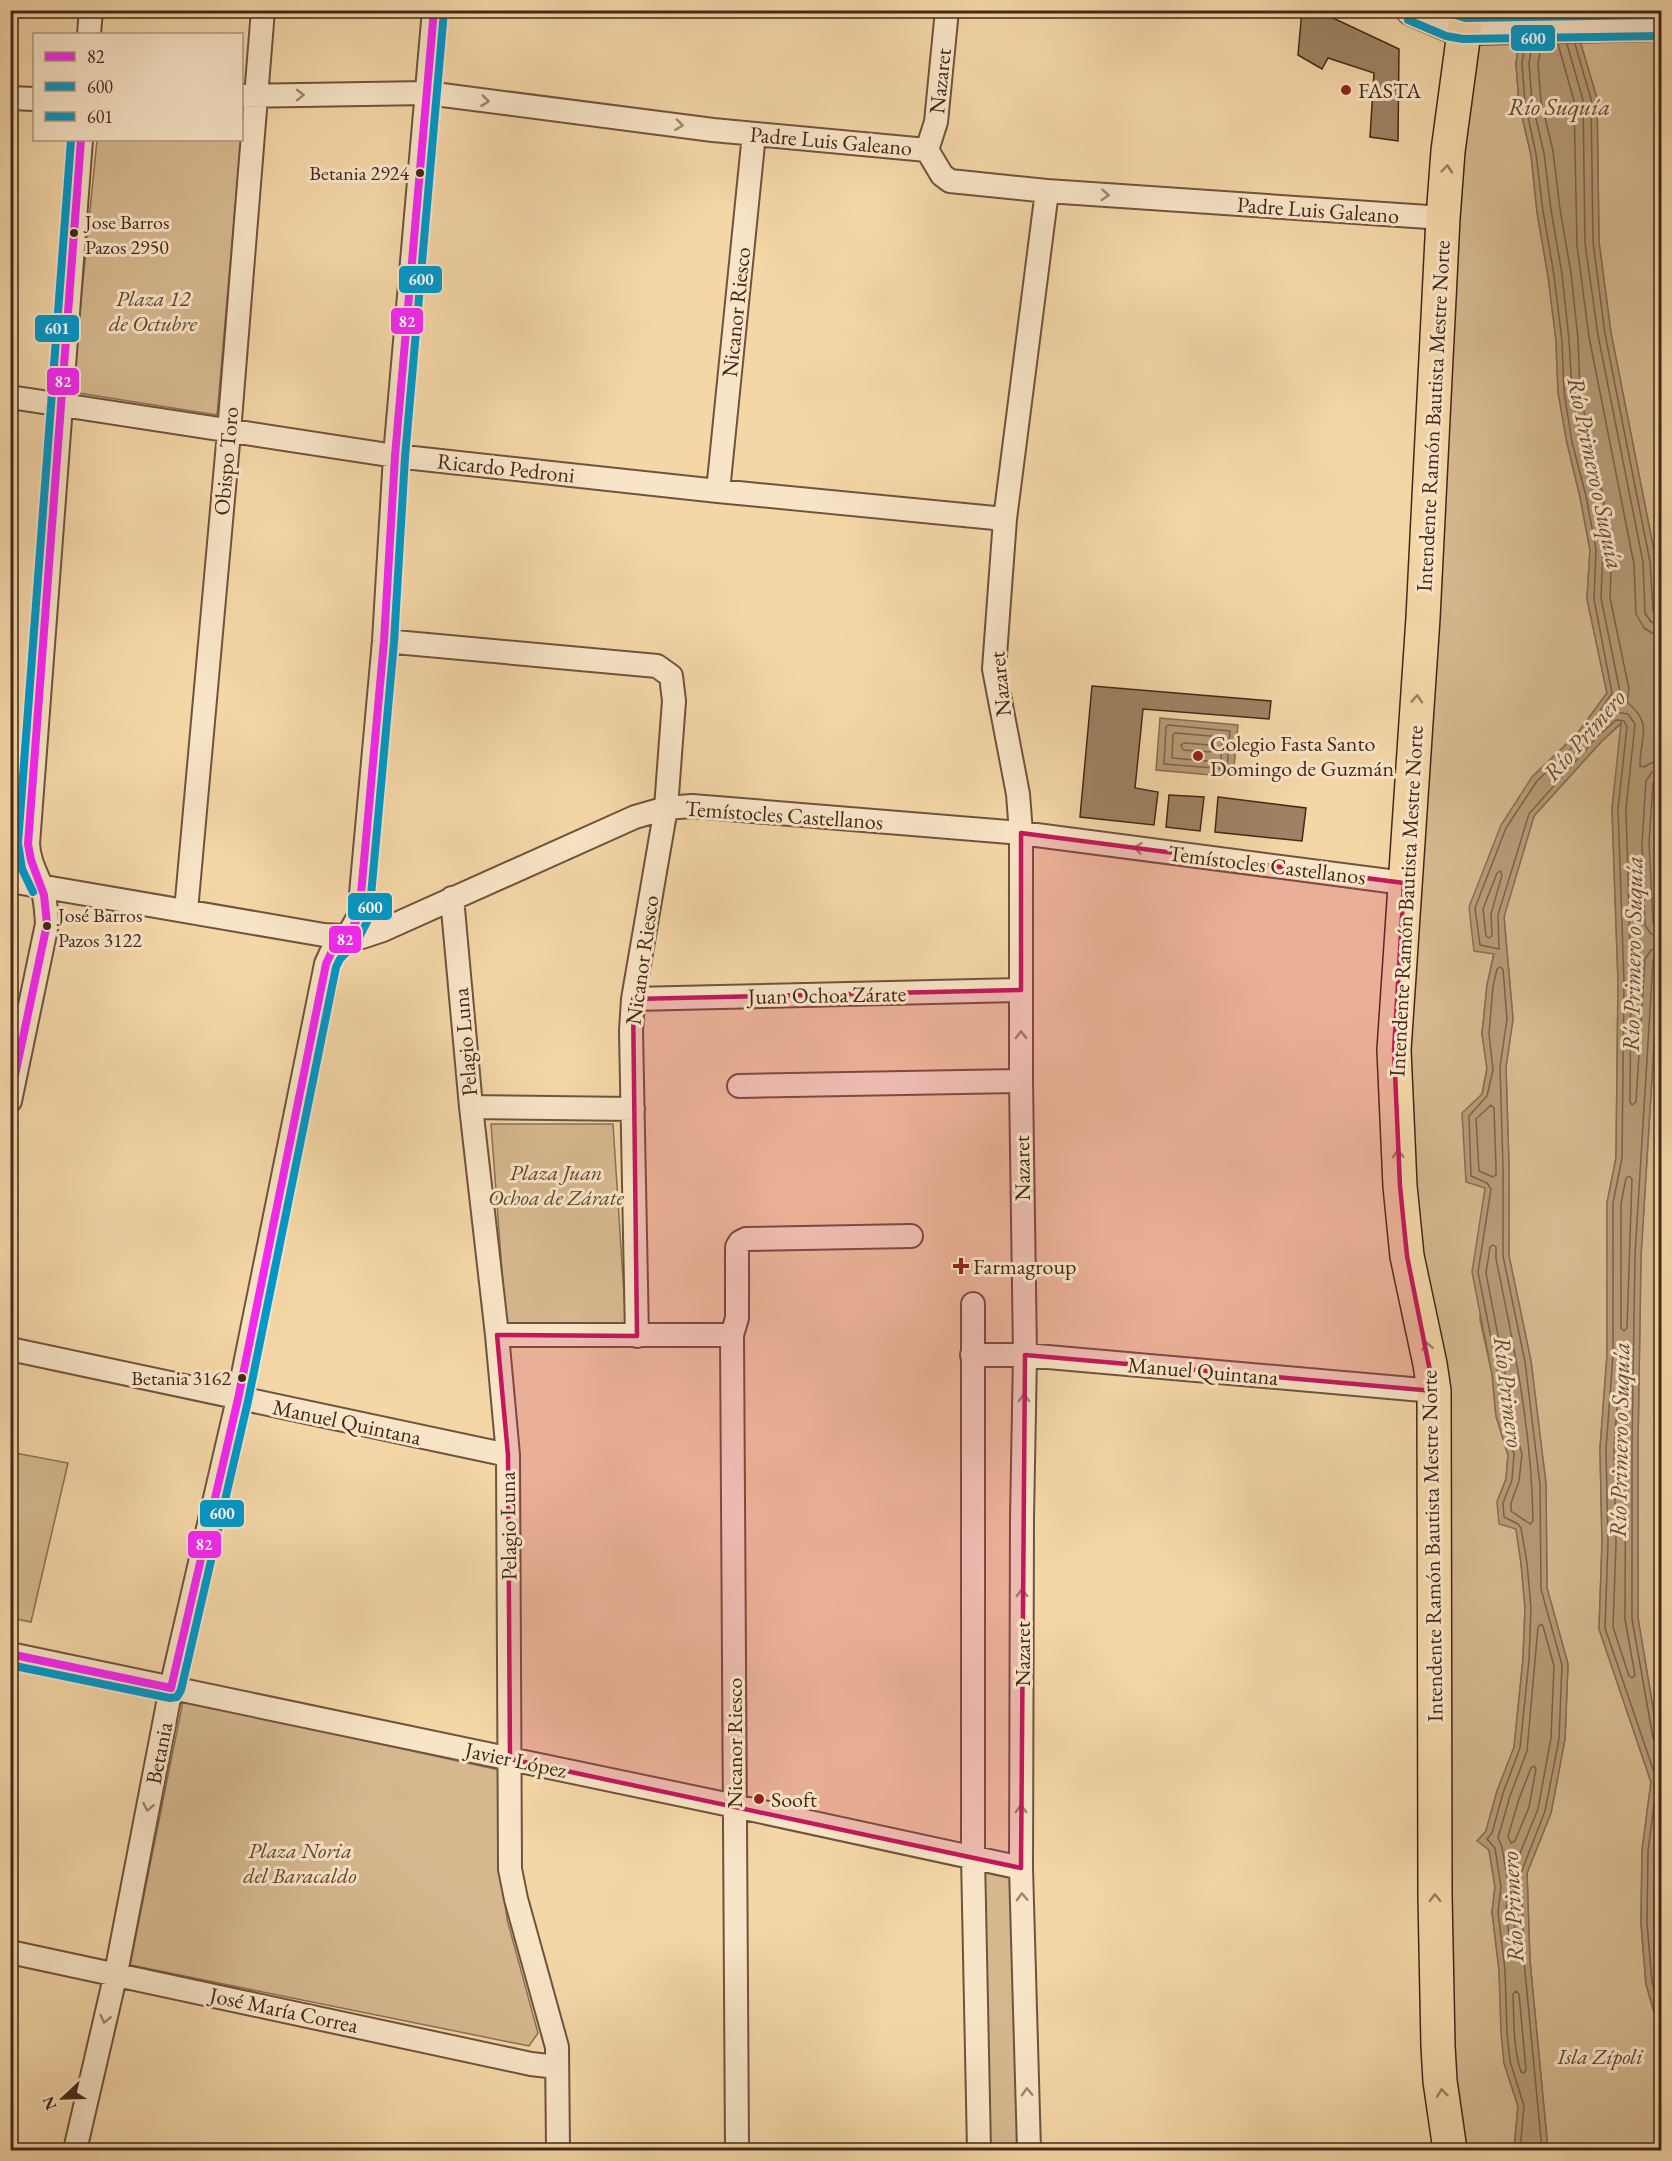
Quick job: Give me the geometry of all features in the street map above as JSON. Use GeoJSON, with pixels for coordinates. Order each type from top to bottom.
{"type":"FeatureCollection","features":[{"type":"Feature","properties":{"kind":"main road"},"geometry":{"type":"LineString","coordinates":[[1412,10],[1449,26],[1470,23],[1662,25]]}},
{"type":"Feature","properties":{"kind":"main road","name":"Intendente Ramón Bautista Mestre Norte"},"geometry":{"type":"LineString","coordinates":[[1450,2151],[1440,2081],[1438,2046],[1434,1391],[1407,1256],[1400,1186],[1394,1050],[1423,618],[1443,218],[1448,151],[1470,23]]}},
{"type":"Feature","properties":{"kind":"street"},"geometry":{"type":"LineString","coordinates":[[89,33],[91,10]]}},
{"type":"Feature","properties":{"kind":"street","name":"Obispo Toro"},"geometry":{"type":"LineString","coordinates":[[186,910],[229,432],[249,96],[263,10]]}},
{"type":"Feature","properties":{"kind":"street","name":"Betania"},"geometry":{"type":"LineString","coordinates":[[75,2151],[116,1973],[171,1688],[238,1399],[326,964],[331,952],[347,937],[359,916],[384,641],[394,456],[434,10]]}},
{"type":"Feature","properties":{"kind":"street","name":"Nazaret"},"geometry":{"type":"LineString","coordinates":[[927,150],[936,122],[946,10]]}},
{"type":"Feature","properties":{"kind":"street","name":"Padre Luis Galeano"},"geometry":{"type":"LineString","coordinates":[[249,96],[427,93],[754,134],[927,150],[942,175],[950,181],[1047,191],[1443,218]]}},
{"type":"Feature","properties":{"kind":"street"},"geometry":{"type":"LineString","coordinates":[[10,99],[33,99]]}},
{"type":"Feature","properties":{"kind":"street","name":"Nicanor Riesco"},"geometry":{"type":"LineString","coordinates":[[718,491],[754,134]]}},
{"type":"Feature","properties":{"kind":"street"},"geometry":{"type":"LineString","coordinates":[[10,1101],[47,924],[42,887],[32,866],[28,844],[81,141]]}},
{"type":"Feature","properties":{"kind":"street","name":"Nazaret"},"geometry":{"type":"LineString","coordinates":[[1029,2151],[1021,1868],[1025,1355],[1021,1081],[1021,832],[1018,794],[994,669],[1005,519],[1047,191]]}},
{"type":"Feature","properties":{"kind":"street","name":"Ricardo Pedroni"},"geometry":{"type":"LineString","coordinates":[[10,397],[394,456],[1005,519]]}},
{"type":"Feature","properties":{"kind":"street","name":"Nicanor Riesco"},"geometry":{"type":"LineString","coordinates":[[384,641],[657,666],[671,676],[674,701],[666,808],[633,999],[631,1031],[637,1335]]}},
{"type":"Feature","properties":{"kind":"street","name":"Temístocles Castellanos"},"geometry":{"type":"LineString","coordinates":[[10,881],[324,935],[362,937],[383,930],[635,817],[666,808],[692,806],[1021,832],[1404,883]]}},
{"type":"Feature","properties":{"kind":"street","name":"Pelagio Luna"},"geometry":{"type":"LineString","coordinates":[[452,898],[471,1107],[508,1455],[510,1869],[516,1899],[554,2030],[558,2151]]}},
{"type":"Feature","properties":{"kind":"street","name":"Juan Ochoa Zárate"},"geometry":{"type":"LineString","coordinates":[[633,999],[1021,990]]}},
{"type":"Feature","properties":{"kind":"street"},"geometry":{"type":"LineString","coordinates":[[739,1086],[1021,1081]]}},
{"type":"Feature","properties":{"kind":"street"},"geometry":{"type":"LineString","coordinates":[[471,1107],[633,1109]]}},
{"type":"Feature","properties":{"kind":"street","name":"Nicanor Riesco"},"geometry":{"type":"LineString","coordinates":[[737,2151],[732,1335],[737,1318],[737,1247],[746,1239],[911,1236]]}},
{"type":"Feature","properties":{"kind":"street"},"geometry":{"type":"LineString","coordinates":[[972,1304],[973,1857],[979,2151]]}},
{"type":"Feature","properties":{"kind":"street"},"geometry":{"type":"LineString","coordinates":[[497,1335],[732,1335]]}},
{"type":"Feature","properties":{"kind":"street","name":"Manuel Quintana"},"geometry":{"type":"LineString","coordinates":[[10,1349],[508,1455]]}},
{"type":"Feature","properties":{"kind":"street","name":"Manuel Quintana"},"geometry":{"type":"LineString","coordinates":[[972,1355],[1025,1355],[1434,1391]]}},
{"type":"Feature","properties":{"kind":"street","name":"Javier López"},"geometry":{"type":"LineString","coordinates":[[10,1654],[1021,1868]]}},
{"type":"Feature","properties":{"kind":"street","name":"José María Correa"},"geometry":{"type":"LineString","coordinates":[[10,1952],[531,2064],[557,2067]]}},
{"type":"Feature","properties":{"kind":"highlighted area"},"geometry":{"type":"Polygon","coordinates":[[[1021,833],[1404,883],[1394,1050],[1400,1186],[1407,1256],[1434,1391],[1025,1355],[1021,1868],[510,1759],[508,1455],[497,1335],[637,1336],[633,999],[1021,990],[1021,833]]]}},
{"type":"Feature","properties":{"kind":"green space"},"geometry":{"type":"Polygon","coordinates":[[[1467,11],[1524,11],[1516,63],[1519,104],[1531,155],[1537,212],[1548,276],[1556,341],[1558,392],[1590,550],[1587,599],[1607,693],[1577,734],[1532,777],[1487,985],[1482,1034],[1487,1068],[1482,1094],[1485,1188],[1480,1320],[1492,1374],[1496,1416],[1508,1455],[1506,1479],[1497,1502],[1516,1529],[1525,1608],[1523,1659],[1514,1748],[1497,1791],[1486,1831],[1495,1887],[1492,1912],[1499,1970],[1504,2063],[1518,2106],[1514,2150],[1450,2150],[1435,1415],[1400,1186],[1467,11]]]}},
{"type":"Feature","properties":{"kind":"green space"},"geometry":{"type":"Polygon","coordinates":[[[1571,11],[1661,11],[1661,682],[1656,561],[1611,333],[1599,242],[1597,98],[1571,11]]]}},
{"type":"Feature","properties":{"kind":"green space","name":"Plaza 12 de Octubre"},"geometry":{"type":"Polygon","coordinates":[[[97,141],[241,141],[217,415],[72,392],[97,141]]]}},
{"type":"Feature","properties":{"kind":"green space","name":"Isla Zípoli"},"geometry":{"type":"Polygon","coordinates":[[[1622,723],[1612,809],[1618,981],[1616,1158],[1607,1203],[1607,1355],[1600,1449],[1602,1543],[1599,1629],[1651,1782],[1642,1851],[1641,1923],[1646,1984],[1658,2026],[1661,2056],[1662,2140],[1660,2150],[1548,2150],[1530,1961],[1527,1873],[1551,1813],[1565,1739],[1568,1664],[1547,1588],[1546,1484],[1531,1361],[1509,1256],[1506,1067],[1513,1019],[1504,916],[1534,816],[1601,742],[1622,723]]]}},
{"type":"Feature","properties":{"kind":"green space"},"geometry":{"type":"Polygon","coordinates":[[[1661,731],[1661,1756],[1638,1618],[1638,1444],[1641,1256],[1660,947],[1655,843],[1661,731]]]}},
{"type":"Feature","properties":{"kind":"green space","name":"Plaza Juan Ochoa de Zárate"},"geometry":{"type":"Polygon","coordinates":[[[491,1124],[613,1124],[626,1325],[506,1325],[491,1124]]]}},
{"type":"Feature","properties":{"kind":"green space"},"geometry":{"type":"Polygon","coordinates":[[[10,1452],[68,1463],[31,1622],[11,1618],[10,1452]]]}},
{"type":"Feature","properties":{"kind":"green space","name":"Plaza Noria del Baracaldo"},"geometry":{"type":"Polygon","coordinates":[[[183,1701],[499,1770],[499,1860],[507,1919],[538,2033],[529,2046],[130,1965],[183,1701]]]}},
{"type":"Feature","properties":{"kind":"green space"},"geometry":{"type":"Polygon","coordinates":[[[984,1870],[1012,1875],[1018,2150],[986,2150],[984,1870]]]}},
{"type":"Feature","properties":{"kind":"water","name":"Río Suquía"},"geometry":{"type":"Polygon","coordinates":[[[1524,11],[1571,11],[1597,98],[1599,242],[1611,333],[1656,561],[1662,682],[1655,843],[1660,947],[1641,1256],[1638,1618],[1661,1756],[1662,2056],[1658,2026],[1646,1984],[1641,1923],[1642,1850],[1651,1782],[1599,1629],[1602,1543],[1600,1449],[1607,1355],[1607,1203],[1616,1158],[1618,981],[1612,809],[1621,723],[1534,816],[1504,917],[1513,1019],[1506,1067],[1509,1256],[1531,1361],[1546,1484],[1547,1588],[1568,1664],[1565,1739],[1551,1813],[1527,1873],[1530,1961],[1548,2150],[1514,2150],[1518,2106],[1504,2063],[1499,1970],[1492,1912],[1495,1887],[1489,1850],[1477,1841],[1486,1831],[1497,1791],[1514,1747],[1523,1659],[1525,1608],[1516,1529],[1499,1524],[1497,1502],[1506,1479],[1508,1455],[1496,1416],[1492,1374],[1472,1272],[1485,1188],[1466,1182],[1462,1113],[1482,1094],[1487,1069],[1482,1034],[1487,985],[1494,954],[1474,951],[1469,907],[1501,825],[1532,777],[1577,734],[1607,693],[1587,599],[1590,550],[1558,392],[1556,341],[1548,276],[1537,212],[1531,155],[1519,104],[1516,63],[1524,11]]]}},
{"type":"Feature","properties":{"kind":"water"},"geometry":{"type":"Polygon","coordinates":[[[1160,718],[1238,725],[1233,777],[1156,770],[1160,718]]]}},
{"type":"Feature","properties":{"kind":"building","name":"FASTA"},"geometry":{"type":"Polygon","coordinates":[[[1302,10],[1316,10],[1399,49],[1398,141],[1370,137],[1374,73],[1328,58],[1322,69],[1298,55],[1302,10]]]}},
{"type":"Feature","properties":{"kind":"building"},"geometry":{"type":"Polygon","coordinates":[[[1092,686],[1271,701],[1269,719],[1143,709],[1135,788],[1158,792],[1154,825],[1080,817],[1092,686]]]}},
{"type":"Feature","properties":{"kind":"building"},"geometry":{"type":"Polygon","coordinates":[[[1169,795],[1204,797],[1200,831],[1166,827],[1169,795]]]}},
{"type":"Feature","properties":{"kind":"building"},"geometry":{"type":"Polygon","coordinates":[[[1218,797],[1306,808],[1302,841],[1215,832],[1218,797]]]}},
{"type":"Feature","properties":{"kind":"transit line","name":"82"},"geometry":{"type":"LineString","coordinates":[[10,1654],[171,1688],[238,1399],[326,964],[331,953],[347,937],[359,916],[384,641],[395,456],[434,10]]}},
{"type":"Feature","properties":{"kind":"transit line","name":"601"},"geometry":{"type":"LineString","coordinates":[[1440,10],[1465,18],[1662,15]]}},
{"type":"Feature","properties":{"kind":"transit line","name":"600"},"geometry":{"type":"LineString","coordinates":[[10,1665],[170,1698],[177,1697],[181,1690],[248,1401],[336,967],[340,959],[356,943],[369,918],[394,642],[405,457],[444,11]]}},
{"type":"Feature","properties":{"kind":"transit line","name":"600"},"geometry":{"type":"LineString","coordinates":[[1408,20],[1446,36],[1463,39],[1662,36]]}},
{"type":"Feature","properties":{"kind":"transit line","name":"601"},"geometry":{"type":"LineString","coordinates":[[33,892],[22,869],[18,843],[71,141]]}},
{"type":"Feature","properties":{"kind":"transit line","name":"82"},"geometry":{"type":"LineString","coordinates":[[10,1099],[47,924],[44,895],[31,860],[28,844],[81,141]]}},
{"type":"Feature","properties":{"kind":"place","name":"FASTA"},"geometry":{"type":"Point","coordinates":[1346,90]}},
{"type":"Feature","properties":{"kind":"place","name":"Betania 2924"},"geometry":{"type":"Point","coordinates":[420,173]}},
{"type":"Feature","properties":{"kind":"place","name":"Jose Barros Pazos 2950"},"geometry":{"type":"Point","coordinates":[74,233]}},
{"type":"Feature","properties":{"kind":"place","name":"Colegio Fasta Santo Domingo de Guzmán"},"geometry":{"type":"Point","coordinates":[1198,756]}},
{"type":"Feature","properties":{"kind":"place","name":"José Barros Pazos 3122"},"geometry":{"type":"Point","coordinates":[47,926]}},
{"type":"Feature","properties":{"kind":"place","name":"Farmagroup"},"geometry":{"type":"Point","coordinates":[961,1266]}},
{"type":"Feature","properties":{"kind":"place","name":"Betania 3162"},"geometry":{"type":"Point","coordinates":[242,1378]}},
{"type":"Feature","properties":{"kind":"place","name":"Sooft"},"geometry":{"type":"Point","coordinates":[759,1799]}},
{"type":"Feature","properties":{"kind":"water label","name":"Río Primero o Suquía"},"geometry":{"type":"Point","coordinates":[1596,473]}},
{"type":"Feature","properties":{"kind":"water label","name":"Río Primero"},"geometry":{"type":"Point","coordinates":[1584,735]}},
{"type":"Feature","properties":{"kind":"water label","name":"Río Primero o Suquía"},"geometry":{"type":"Point","coordinates":[1632,954]}},
{"type":"Feature","properties":{"kind":"water label","name":"Río Primero"},"geometry":{"type":"Point","coordinates":[1509,1392]}},
{"type":"Feature","properties":{"kind":"water label","name":"Río Primero o Suquía"},"geometry":{"type":"Point","coordinates":[1619,1440]}},
{"type":"Feature","properties":{"kind":"water label","name":"Río Primero"},"geometry":{"type":"Point","coordinates":[1512,1907]}}]}
